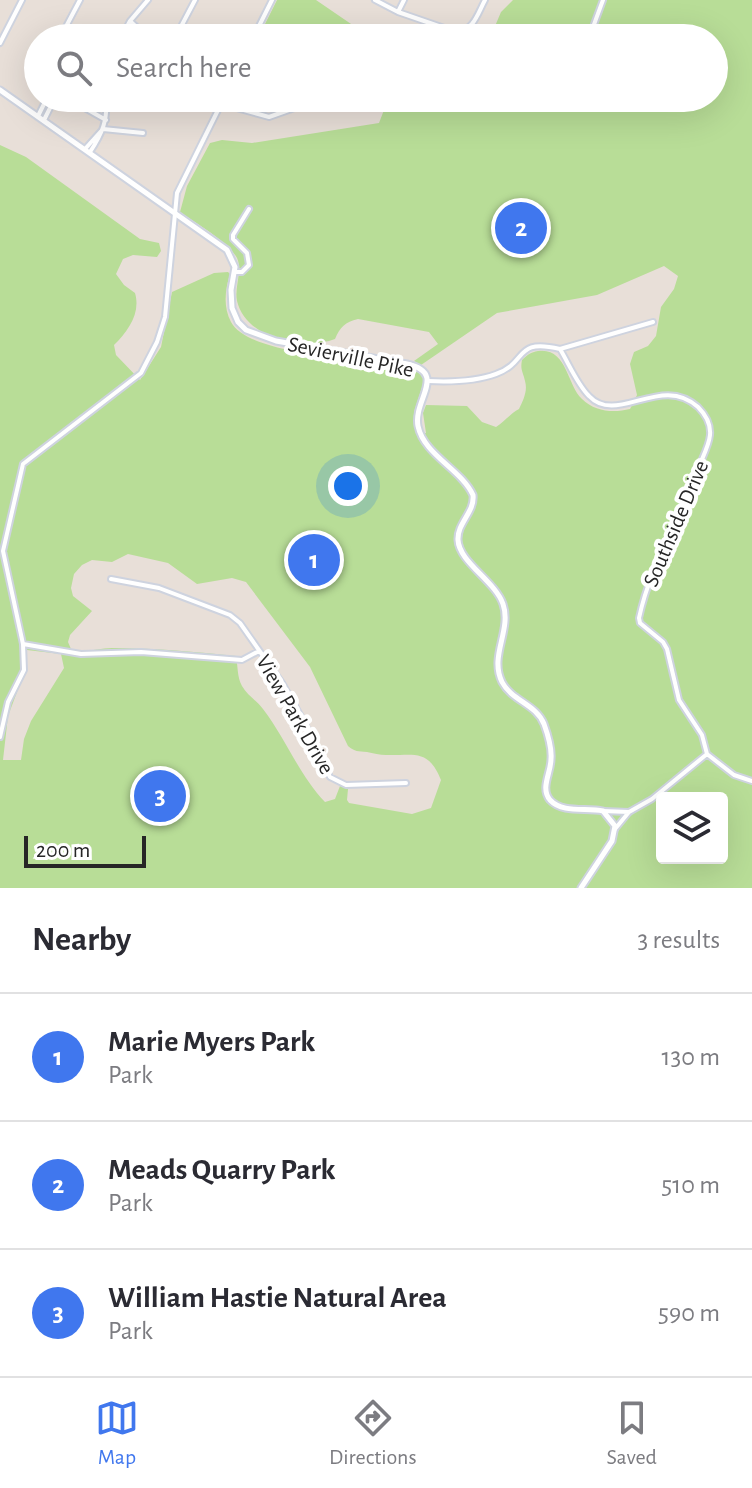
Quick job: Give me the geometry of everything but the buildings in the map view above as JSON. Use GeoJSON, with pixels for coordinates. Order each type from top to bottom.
{"type":"FeatureCollection","features":[{"type":"Feature","properties":{"kind":"street"},"geometry":{"type":"LineString","coordinates":[[0,43],[22,0]]}},
{"type":"Feature","properties":{"kind":"street"},"geometry":{"type":"LineString","coordinates":[[67,24],[80,0]]}},
{"type":"Feature","properties":{"kind":"street"},"geometry":{"type":"LineString","coordinates":[[128,24],[148,0]]}},
{"type":"Feature","properties":{"kind":"street"},"geometry":{"type":"LineString","coordinates":[[182,24],[195,0]]}},
{"type":"Feature","properties":{"kind":"street"},"geometry":{"type":"LineString","coordinates":[[260,24],[272,0]]}},
{"type":"Feature","properties":{"kind":"street"},"geometry":{"type":"LineString","coordinates":[[375,0],[430,24]]}},
{"type":"Feature","properties":{"kind":"street"},"geometry":{"type":"LineString","coordinates":[[398,12],[404,0]]}},
{"type":"Feature","properties":{"kind":"street"},"geometry":{"type":"LineString","coordinates":[[473,24],[485,0]]}},
{"type":"Feature","properties":{"kind":"street"},"geometry":{"type":"LineString","coordinates":[[594,24],[603,0]]}},
{"type":"Feature","properties":{"kind":"street"},"geometry":{"type":"LineString","coordinates":[[130,21],[133,24]]}},
{"type":"Feature","properties":{"kind":"street"},"geometry":{"type":"LineString","coordinates":[[0,90],[24,106]]}},
{"type":"Feature","properties":{"kind":"street"},"geometry":{"type":"LineString","coordinates":[[32,112],[227,250],[232,257],[234,272],[242,272],[249,265],[247,253],[233,239],[249,209]]}},
{"type":"Feature","properties":{"kind":"street"},"geometry":{"type":"LineString","coordinates":[[41,118],[43,112]]}},
{"type":"Feature","properties":{"kind":"street"},"geometry":{"type":"LineString","coordinates":[[41,118],[45,112]]}},
{"type":"Feature","properties":{"kind":"street"},"geometry":{"type":"LineString","coordinates":[[92,112],[106,120]]}},
{"type":"Feature","properties":{"kind":"street"},"geometry":{"type":"LineString","coordinates":[[87,150],[103,129],[106,112]]}},
{"type":"Feature","properties":{"kind":"street"},"geometry":{"type":"LineString","coordinates":[[0,737],[8,702],[24,670],[23,644],[3,551],[23,464],[141,373],[157,342],[165,317],[179,187],[217,112]]}},
{"type":"Feature","properties":{"kind":"street"},"geometry":{"type":"LineString","coordinates":[[255,112],[269,117],[283,112]]}},
{"type":"Feature","properties":{"kind":"street"},"geometry":{"type":"LineString","coordinates":[[103,129],[143,133]]}},
{"type":"Feature","properties":{"kind":"street","name":"Sevierville Pike"},"geometry":{"type":"LineString","coordinates":[[234,272],[232,308],[238,322],[251,333],[276,341],[423,370],[428,381],[418,413],[420,431],[427,444],[473,495],[473,505],[458,533],[458,543],[503,603],[505,622],[498,671],[508,691],[536,711],[544,724],[552,755],[546,783],[548,796],[564,808],[603,811]]}},
{"type":"Feature","properties":{"kind":"street"},"geometry":{"type":"LineString","coordinates":[[428,381],[490,376],[503,371],[531,346],[538,344],[560,349],[653,322]]}},
{"type":"Feature","properties":{"kind":"street","name":"Southside Drive"},"geometry":{"type":"LineString","coordinates":[[560,349],[583,388],[596,402],[613,406],[659,394],[681,396],[702,411],[709,424],[710,438],[682,511],[645,588],[640,623],[667,649],[679,700],[702,735],[707,754]]}},
{"type":"Feature","properties":{"kind":"street","name":"View Park Drive"},"geometry":{"type":"LineString","coordinates":[[111,579],[159,588],[219,609],[240,623],[304,722],[330,777],[346,785],[406,783]]}},
{"type":"Feature","properties":{"kind":"street"},"geometry":{"type":"LineString","coordinates":[[23,644],[81,654],[141,652],[242,660],[259,651]]}},
{"type":"Feature","properties":{"kind":"street"},"geometry":{"type":"LineString","coordinates":[[581,888],[612,841],[615,829],[629,812],[652,799],[707,754],[734,775],[752,781]]}},
{"type":"Feature","properties":{"kind":"street"},"geometry":{"type":"LineString","coordinates":[[603,811],[629,812]]}},
{"type":"Feature","properties":{"kind":"street"},"geometry":{"type":"LineString","coordinates":[[603,811],[615,829]]}},
{"type":"Feature","properties":{"kind":"green space"},"geometry":{"type":"Polygon","coordinates":[[[277,0],[316,0],[351,24],[265,24],[277,0]]]}},
{"type":"Feature","properties":{"kind":"green space"},"geometry":{"type":"Polygon","coordinates":[[[513,0],[752,0],[752,888],[0,888],[0,145],[26,157],[140,239],[159,243],[161,251],[157,257],[133,255],[123,259],[116,274],[135,293],[136,308],[132,321],[114,345],[116,355],[140,380],[161,347],[172,292],[214,273],[228,272],[227,310],[231,322],[243,334],[288,350],[419,370],[425,378],[414,412],[416,434],[426,433],[423,413],[426,405],[467,406],[482,422],[496,427],[519,409],[526,388],[522,360],[538,351],[548,351],[561,361],[577,393],[587,403],[618,411],[630,409],[637,395],[630,364],[634,352],[648,346],[656,336],[661,307],[674,289],[678,276],[664,266],[597,295],[497,313],[421,365],[414,361],[438,344],[429,332],[358,319],[344,326],[335,339],[308,343],[278,339],[252,325],[237,301],[237,258],[219,239],[180,212],[187,186],[210,143],[222,140],[252,143],[379,123],[383,112],[728,112],[728,24],[496,24],[501,12],[513,0]],[[128,554],[112,562],[92,560],[82,565],[74,574],[71,588],[73,596],[92,611],[70,635],[68,642],[71,649],[146,649],[236,656],[242,686],[263,709],[325,802],[335,799],[340,786],[348,789],[349,803],[412,814],[431,808],[441,780],[431,763],[419,756],[381,755],[357,751],[348,746],[310,667],[246,582],[232,578],[197,584],[168,563],[128,554]],[[27,650],[23,676],[8,716],[3,760],[21,760],[31,721],[64,668],[61,654],[27,650]]]}},
{"type":"Feature","properties":{"kind":"place","name":"Meads Quarry Park"},"geometry":{"type":"Point","coordinates":[521,228]}},
{"type":"Feature","properties":{"kind":"place","name":"Marie Myers Park"},"geometry":{"type":"Point","coordinates":[314,560]}},
{"type":"Feature","properties":{"kind":"place","name":"William Hastie Natural Area"},"geometry":{"type":"Point","coordinates":[160,796]}}]}
